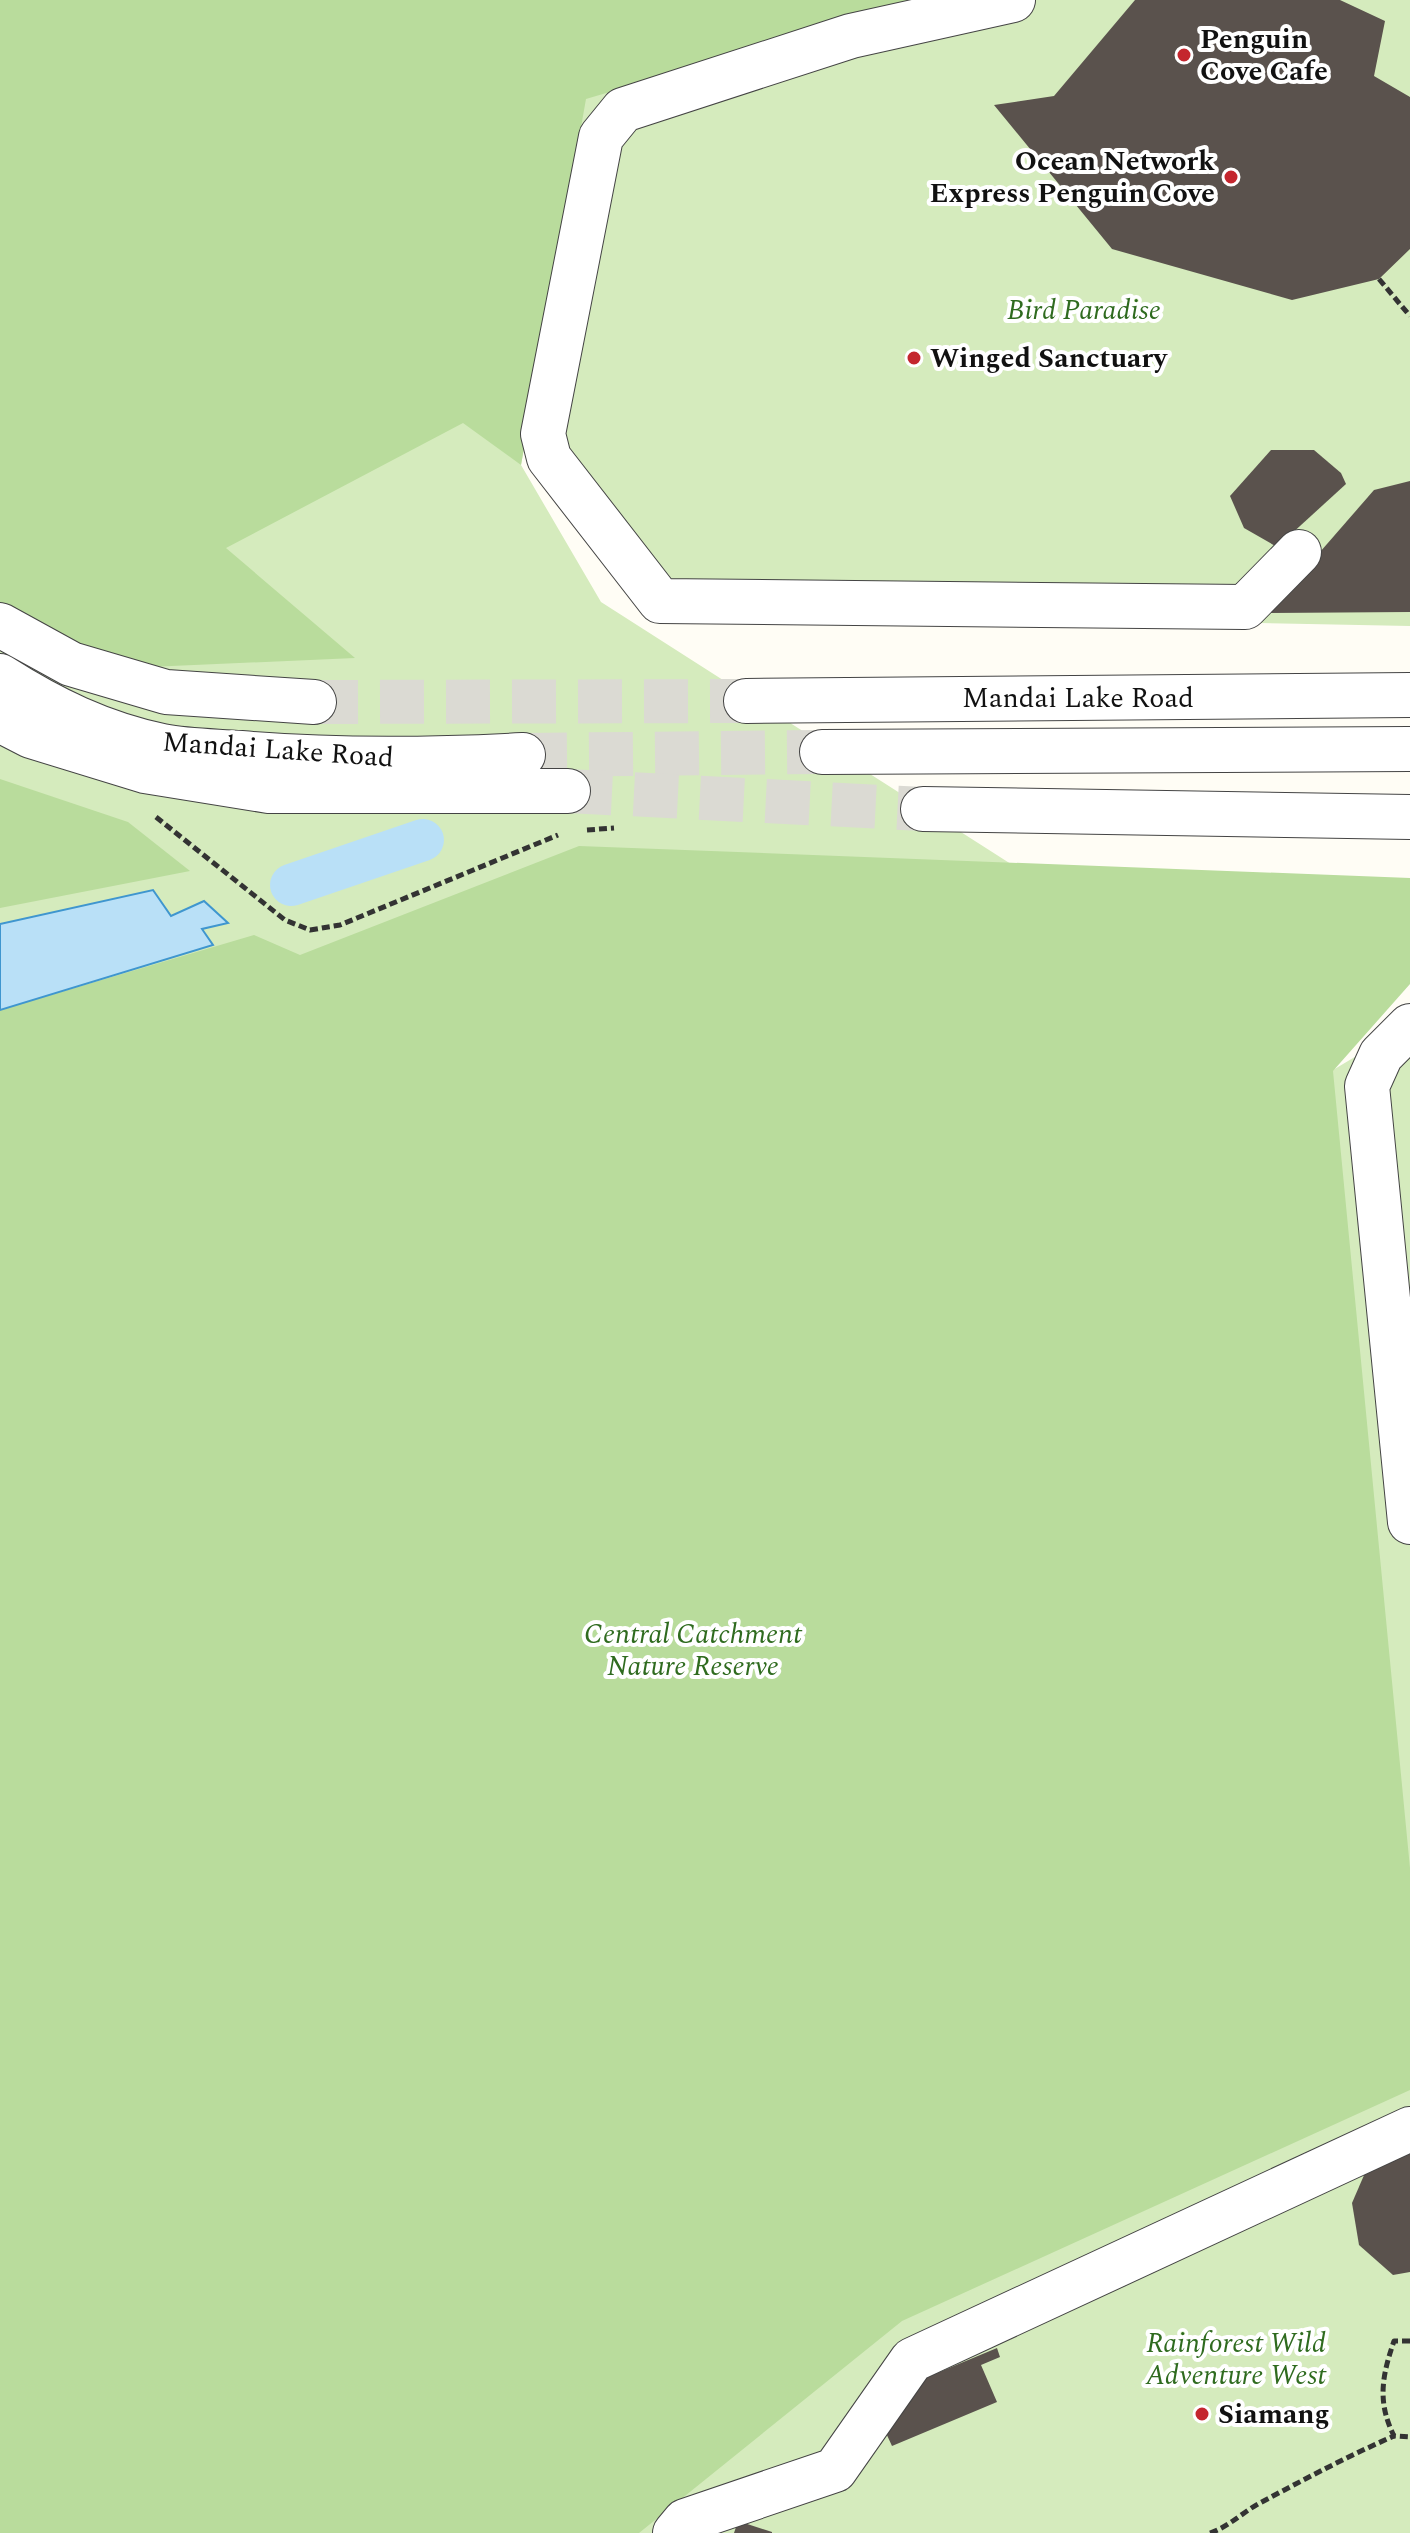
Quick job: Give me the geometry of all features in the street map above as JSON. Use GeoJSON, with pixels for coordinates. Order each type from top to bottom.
{"type":"FeatureCollection","features":[{"type":"Feature","properties":{"kind":"street"},"geometry":{"type":"LineString","coordinates":[[1013,0],[851,36],[623,110],[601,137],[543,434],[549,458],[660,601],[1245,607],[1299,552]]}},
{"type":"Feature","properties":{"kind":"street","name":"Mandai Lake Road"},"geometry":{"type":"LineString","coordinates":[[0,625],[71,664],[166,692],[314,702]]}},
{"type":"Feature","properties":{"kind":"street","name":"Mandai Lake Road"},"geometry":{"type":"LineString","coordinates":[[0,676],[50,708],[102,729],[164,746],[286,757],[382,759],[523,755]]}},
{"type":"Feature","properties":{"kind":"street","name":"Mandai Lake Road"},"geometry":{"type":"LineString","coordinates":[[746,701],[1410,695]]}},
{"type":"Feature","properties":{"kind":"street"},"geometry":{"type":"LineString","coordinates":[[0,720],[31,736],[145,771],[269,791],[573,818]]}},
{"type":"Feature","properties":{"kind":"street"},"geometry":{"type":"LineString","coordinates":[[1197,749],[1198,813]]}},
{"type":"Feature","properties":{"kind":"street","name":"Mandai Lake Road"},"geometry":{"type":"LineString","coordinates":[[822,752],[1410,749]]}},
{"type":"Feature","properties":{"kind":"street"},"geometry":{"type":"LineString","coordinates":[[923,809],[1410,817]]}},
{"type":"Feature","properties":{"kind":"street"},"geometry":{"type":"LineString","coordinates":[[1410,1026],[1381,1055],[1367,1086],[1401,1345],[1410,1522]]}},
{"type":"Feature","properties":{"kind":"street"},"geometry":{"type":"LineString","coordinates":[[675,2533],[685,2521],[835,2470],[912,2360],[1410,2129]]}},
{"type":"Feature","properties":{"kind":"path"},"geometry":{"type":"LineString","coordinates":[[1379,279],[1410,316]]}},
{"type":"Feature","properties":{"kind":"path"},"geometry":{"type":"LineString","coordinates":[[154,815],[285,920],[310,930],[340,925],[573,818],[614,828]]}},
{"type":"Feature","properties":{"kind":"path"},"geometry":{"type":"LineString","coordinates":[[1394,2436],[1384,2415],[1383,2371],[1394,2341],[1410,2341]]}},
{"type":"Feature","properties":{"kind":"path"},"geometry":{"type":"LineString","coordinates":[[1210,2533],[1339,2460],[1394,2436],[1410,2437]]}},
{"type":"Feature","properties":{"kind":"green space","name":"Central Catchment Nature Reserve"},"geometry":{"type":"Polygon","coordinates":[[[0,0],[1410,0],[1410,626],[648,611],[531,459],[578,148],[521,465],[601,602],[1333,1070],[1410,1024],[1410,2533],[0,2533],[0,0]]]}},
{"type":"Feature","properties":{"kind":"green space"},"geometry":{"type":"Polygon","coordinates":[[[0,0],[919,0],[586,99],[521,465],[463,423],[226,548],[355,658],[149,667],[61,647],[0,617],[0,0]]]}},
{"type":"Feature","properties":{"kind":"green space"},"geometry":{"type":"Polygon","coordinates":[[[0,779],[128,822],[190,871],[0,908],[0,779]]]}},
{"type":"Feature","properties":{"kind":"green space","name":"Central Catchment Nature Reserve"},"geometry":{"type":"Polygon","coordinates":[[[579,846],[1410,878],[1410,984],[1333,1071],[1410,1868],[1410,2090],[902,2321],[639,2533],[0,2533],[0,1010],[254,935],[300,955],[579,846]]]}},
{"type":"Feature","properties":{"kind":"water"},"geometry":{"type":"Polygon","coordinates":[[[153,890],[171,916],[204,901],[228,923],[202,929],[213,945],[0,1010],[0,924],[153,890]]]}},
{"type":"Feature","properties":{"kind":"building","name":"Ocean Network Express Penguin Cove"},"geometry":{"type":"Polygon","coordinates":[[[1135,0],[1340,0],[1385,21],[1374,76],[1410,97],[1410,249],[1379,279],[1292,300],[1112,249],[994,105],[1054,96],[1135,0]]]}},
{"type":"Feature","properties":{"kind":"building"},"geometry":{"type":"Polygon","coordinates":[[[1271,450],[1314,450],[1341,473],[1346,484],[1277,547],[1244,528],[1230,496],[1271,450]]]}},
{"type":"Feature","properties":{"kind":"building"},"geometry":{"type":"Polygon","coordinates":[[[1410,481],[1410,612],[1267,613],[1374,490],[1410,481]]]}},
{"type":"Feature","properties":{"kind":"building"},"geometry":{"type":"Polygon","coordinates":[[[1410,2146],[1410,2272],[1393,2275],[1359,2245],[1352,2203],[1371,2159],[1410,2146]]]}},
{"type":"Feature","properties":{"kind":"building"},"geometry":{"type":"Polygon","coordinates":[[[997,2348],[1000,2357],[981,2365],[997,2402],[892,2446],[886,2433],[913,2383],[997,2348]]]}},
{"type":"Feature","properties":{"kind":"building"},"geometry":{"type":"Polygon","coordinates":[[[738,2521],[772,2532],[772,2533],[734,2533],[738,2521]]]}},
{"type":"Feature","properties":{"kind":"waterway"},"geometry":{"type":"LineString","coordinates":[[291,885],[423,840]]}},
{"type":"Feature","properties":{"kind":"tunnel"},"geometry":{"type":"LineString","coordinates":[[314,702],[746,701]]}},
{"type":"Feature","properties":{"kind":"tunnel"},"geometry":{"type":"LineString","coordinates":[[523,755],[822,752]]}},
{"type":"Feature","properties":{"kind":"tunnel"},"geometry":{"type":"LineString","coordinates":[[568,791],[923,809]]}},
{"type":"Feature","properties":{"kind":"place","name":"Penguin Cove Cafe"},"geometry":{"type":"Point","coordinates":[1184,55]}},
{"type":"Feature","properties":{"kind":"place","name":"Ocean Network Express Penguin Cove"},"geometry":{"type":"Point","coordinates":[1231,177]}},
{"type":"Feature","properties":{"kind":"place","name":"Winged Sanctuary"},"geometry":{"type":"Point","coordinates":[914,358]}},
{"type":"Feature","properties":{"kind":"place","name":"Siamang"},"geometry":{"type":"Point","coordinates":[1202,2414]}},
{"type":"Feature","properties":{"kind":"park label","name":"Bird Paradise"},"geometry":{"type":"Point","coordinates":[1084,310]}},
{"type":"Feature","properties":{"kind":"park label","name":"Rainforest Wild Adventure West"},"geometry":{"type":"Point","coordinates":[1236,2359]}}]}
